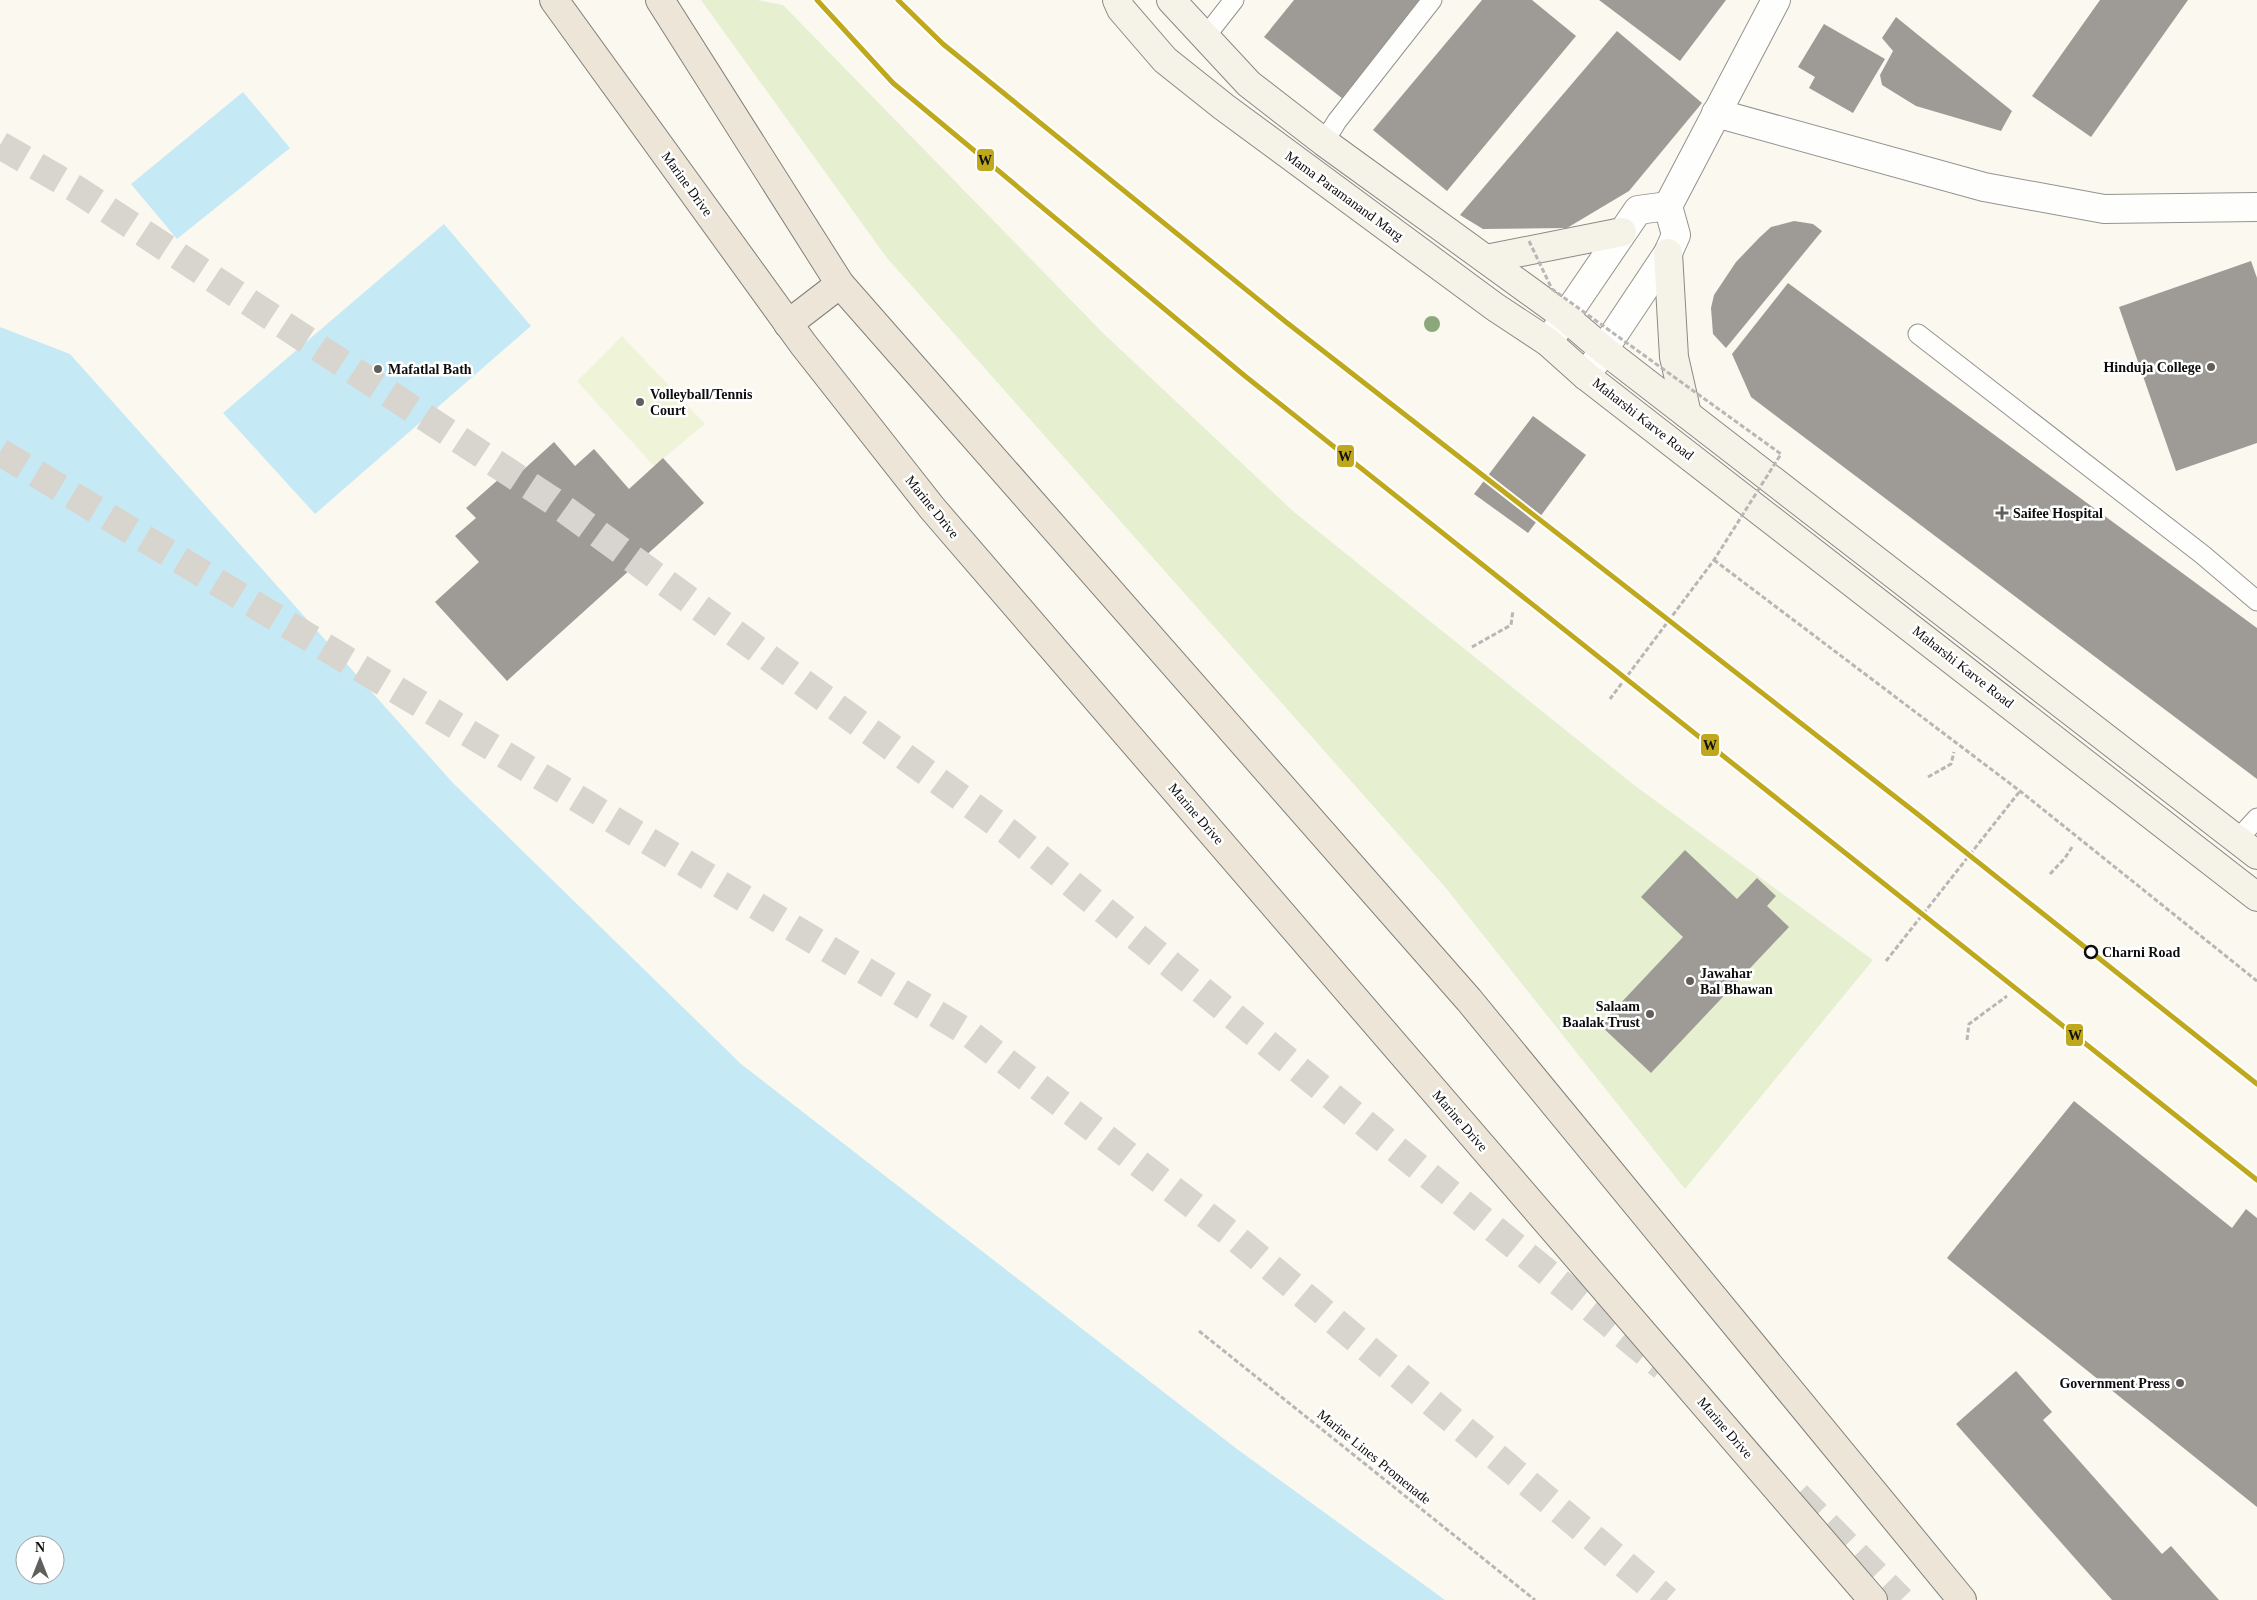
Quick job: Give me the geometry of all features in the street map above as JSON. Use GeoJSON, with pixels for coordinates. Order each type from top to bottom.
{"type":"FeatureCollection","features":[{"type":"Feature","properties":{"kind":"main road","name":"Marine Drive"},"geometry":{"type":"LineString","coordinates":[[554,0],[788,324],[932,508],[1873,1600]]}},
{"type":"Feature","properties":{"kind":"main road"},"geometry":{"type":"LineString","coordinates":[[660,0],[840,284],[1469,1000],[1962,1600]]}},
{"type":"Feature","properties":{"kind":"main road","name":"Mama Paramanand Marg"},"geometry":{"type":"LineString","coordinates":[[1117,0],[1121,9],[1165,60],[1224,107],[1495,307],[1548,342],[1586,376]]}},
{"type":"Feature","properties":{"kind":"main road"},"geometry":{"type":"LineString","coordinates":[[1171,0],[1249,84],[1324,142],[1564,316],[1604,350],[2247,847]]}},
{"type":"Feature","properties":{"kind":"main road"},"geometry":{"type":"LineString","coordinates":[[1486,259],[1622,232]]}},
{"type":"Feature","properties":{"kind":"main road"},"geometry":{"type":"LineString","coordinates":[[1668,253],[1674,357],[1687,414]]}},
{"type":"Feature","properties":{"kind":"main road"},"geometry":{"type":"LineString","coordinates":[[788,324],[840,284]]}},
{"type":"Feature","properties":{"kind":"main road","name":"Maharshi Karve Road"},"geometry":{"type":"LineString","coordinates":[[1586,376],[2257,897]]}},
{"type":"Feature","properties":{"kind":"street"},"geometry":{"type":"LineString","coordinates":[[1548,342],[1638,210],[1668,206],[1776,0]]}},
{"type":"Feature","properties":{"kind":"street"},"geometry":{"type":"LineString","coordinates":[[1716,113],[1984,187],[2104,209],[2257,207]]}},
{"type":"Feature","properties":{"kind":"street","name":"Maharshi Karve Road"},"geometry":{"type":"LineString","coordinates":[[1586,376],[1668,253],[1676,235],[1668,206]]}},
{"type":"Feature","properties":{"kind":"lane"},"geometry":{"type":"LineString","coordinates":[[1205,37],[1234,0]]}},
{"type":"Feature","properties":{"kind":"lane"},"geometry":{"type":"LineString","coordinates":[[1324,142],[1337,121],[1432,0]]}},
{"type":"Feature","properties":{"kind":"lane"},"geometry":{"type":"LineString","coordinates":[[1918,334],[2203,555],[2257,601]]}},
{"type":"Feature","properties":{"kind":"lane"},"geometry":{"type":"LineString","coordinates":[[2247,847],[2257,818]]}},
{"type":"Feature","properties":{"kind":"path"},"geometry":{"type":"LineString","coordinates":[[1529,241],[1552,289],[1780,454],[1714,560],[1610,699]]}},
{"type":"Feature","properties":{"kind":"path"},"geometry":{"type":"LineString","coordinates":[[1714,560],[2020,791],[2257,981]]}},
{"type":"Feature","properties":{"kind":"path"},"geometry":{"type":"LineString","coordinates":[[1472,647],[1511,625],[1513,610]]}},
{"type":"Feature","properties":{"kind":"path"},"geometry":{"type":"LineString","coordinates":[[1928,777],[1951,764],[1954,752]]}},
{"type":"Feature","properties":{"kind":"path"},"geometry":{"type":"LineString","coordinates":[[1886,961],[2020,791]]}},
{"type":"Feature","properties":{"kind":"path"},"geometry":{"type":"LineString","coordinates":[[2050,874],[2066,858],[2072,847]]}},
{"type":"Feature","properties":{"kind":"path"},"geometry":{"type":"LineString","coordinates":[[1967,1040],[1969,1024],[2007,996]]}},
{"type":"Feature","properties":{"kind":"path","name":"Marine Lines Promenade"},"geometry":{"type":"LineString","coordinates":[[1199,1331],[1534,1600]]}},
{"type":"Feature","properties":{"kind":"green space"},"geometry":{"type":"Polygon","coordinates":[[[701,0],[757,0],[783,5],[1104,334],[1294,512],[1634,785],[1873,960],[1685,1189],[1445,887],[887,258],[701,0]]]}},
{"type":"Feature","properties":{"kind":"green space","name":"Volleyball/Tennis Court"},"geometry":{"type":"Polygon","coordinates":[[[622,336],[705,424],[654,466],[577,381],[622,336]]]}},
{"type":"Feature","properties":{"kind":"water"},"geometry":{"type":"Polygon","coordinates":[[[243,92],[290,148],[177,239],[131,184],[243,92]]]}},
{"type":"Feature","properties":{"kind":"water","name":"Mafatlal Bath"},"geometry":{"type":"Polygon","coordinates":[[[444,224],[531,326],[315,514],[223,413],[444,224]]]}},
{"type":"Feature","properties":{"kind":"water"},"geometry":{"type":"Polygon","coordinates":[[[0,327],[70,354],[453,783],[741,1064],[1237,1449],[1445,1600],[0,1600],[0,327]]]}},
{"type":"Feature","properties":{"kind":"building"},"geometry":{"type":"Polygon","coordinates":[[[1294,0],[1423,0],[1343,99],[1264,37],[1294,0]]]}},
{"type":"Feature","properties":{"kind":"building"},"geometry":{"type":"Polygon","coordinates":[[[1482,0],[1532,0],[1576,36],[1447,191],[1373,130],[1482,0]]]}},
{"type":"Feature","properties":{"kind":"building"},"geometry":{"type":"Polygon","coordinates":[[[1599,0],[1726,0],[1680,61],[1599,0]]]}},
{"type":"Feature","properties":{"kind":"building"},"geometry":{"type":"Polygon","coordinates":[[[2100,0],[2188,0],[2091,137],[2032,96],[2100,0]]]}},
{"type":"Feature","properties":{"kind":"building"},"geometry":{"type":"Polygon","coordinates":[[[1896,17],[2012,111],[2001,131],[1916,106],[1882,85],[1880,75],[1893,51],[1882,38],[1896,17]]]}},
{"type":"Feature","properties":{"kind":"building"},"geometry":{"type":"Polygon","coordinates":[[[1824,24],[1885,59],[1853,113],[1809,88],[1815,77],[1798,67],[1824,24]]]}},
{"type":"Feature","properties":{"kind":"building"},"geometry":{"type":"Polygon","coordinates":[[[1617,31],[1702,103],[1629,191],[1567,228],[1483,229],[1460,215],[1617,31]]]}},
{"type":"Feature","properties":{"kind":"building"},"geometry":{"type":"Polygon","coordinates":[[[1794,221],[1813,224],[1822,231],[1726,348],[1713,334],[1711,308],[1714,295],[1736,262],[1760,237],[1771,227],[1794,221]]]}},
{"type":"Feature","properties":{"kind":"building"},"geometry":{"type":"Polygon","coordinates":[[[2251,261],[2257,278],[2257,443],[2176,471],[2119,307],[2251,261]]]}},
{"type":"Feature","properties":{"kind":"building","name":"Saifee Hospital"},"geometry":{"type":"Polygon","coordinates":[[[1788,283],[2257,628],[2257,779],[1751,397],[1732,354],[1788,283]]]}},
{"type":"Feature","properties":{"kind":"building"},"geometry":{"type":"Polygon","coordinates":[[[1533,416],[1586,455],[1528,533],[1474,494],[1533,416]]]}},
{"type":"Feature","properties":{"kind":"building"},"geometry":{"type":"Polygon","coordinates":[[[554,442],[575,466],[594,449],[629,489],[663,458],[704,503],[507,681],[435,602],[479,562],[455,536],[476,518],[466,508],[516,464],[522,471],[554,442]]]}},
{"type":"Feature","properties":{"kind":"building","name":"Jawahar Bal Bhawan"},"geometry":{"type":"Polygon","coordinates":[[[1685,850],[1737,899],[1757,878],[1776,896],[1767,906],[1789,927],[1651,1073],[1600,1025],[1683,937],[1641,897],[1685,850]]]}},
{"type":"Feature","properties":{"kind":"building","name":"Government Press"},"geometry":{"type":"Polygon","coordinates":[[[2074,1101],[2232,1228],[2246,1209],[2257,1218],[2257,1507],[1947,1258],[2074,1101]]]}},
{"type":"Feature","properties":{"kind":"building"},"geometry":{"type":"Polygon","coordinates":[[[2016,1371],[2052,1412],[2043,1420],[2162,1554],[2171,1546],[2219,1600],[2112,1600],[1956,1424],[2016,1371]]]}},
{"type":"Feature","properties":{"kind":"tunnel"},"geometry":{"type":"LineString","coordinates":[[0,145],[76,189],[553,501],[1007,831],[1663,1367]]}},
{"type":"Feature","properties":{"kind":"tunnel"},"geometry":{"type":"LineString","coordinates":[[0,452],[970,1034],[1232,1235],[1667,1600]]}},
{"type":"Feature","properties":{"kind":"tunnel"},"geometry":{"type":"LineString","coordinates":[[1797,1495],[1901,1600]]}},
{"type":"Feature","properties":{"kind":"transit line","name":"W"},"geometry":{"type":"LineString","coordinates":[[817,0],[893,83],[1245,376],[2257,1180]]}},
{"type":"Feature","properties":{"kind":"transit line","name":"W"},"geometry":{"type":"LineString","coordinates":[[898,0],[943,44],[1286,322],[1920,816],[2257,1084]]}},
{"type":"Feature","properties":{"kind":"place","name":"Hinduja College"},"geometry":{"type":"Point","coordinates":[2211,367]}},
{"type":"Feature","properties":{"kind":"place","name":"Mafatlal Bath"},"geometry":{"type":"Point","coordinates":[378,369]}},
{"type":"Feature","properties":{"kind":"place","name":"Volleyball/Tennis Court"},"geometry":{"type":"Point","coordinates":[640,402]}},
{"type":"Feature","properties":{"kind":"place","name":"Saifee Hospital"},"geometry":{"type":"Point","coordinates":[2002,513]}},
{"type":"Feature","properties":{"kind":"place","name":"Charni Road"},"geometry":{"type":"Point","coordinates":[2091,952]}},
{"type":"Feature","properties":{"kind":"place","name":"Jawahar Bal Bhawan"},"geometry":{"type":"Point","coordinates":[1690,981]}},
{"type":"Feature","properties":{"kind":"place","name":"Salaam Baalak Trust"},"geometry":{"type":"Point","coordinates":[1650,1014]}},
{"type":"Feature","properties":{"kind":"place","name":"Government Press"},"geometry":{"type":"Point","coordinates":[2180,1383]}}]}
